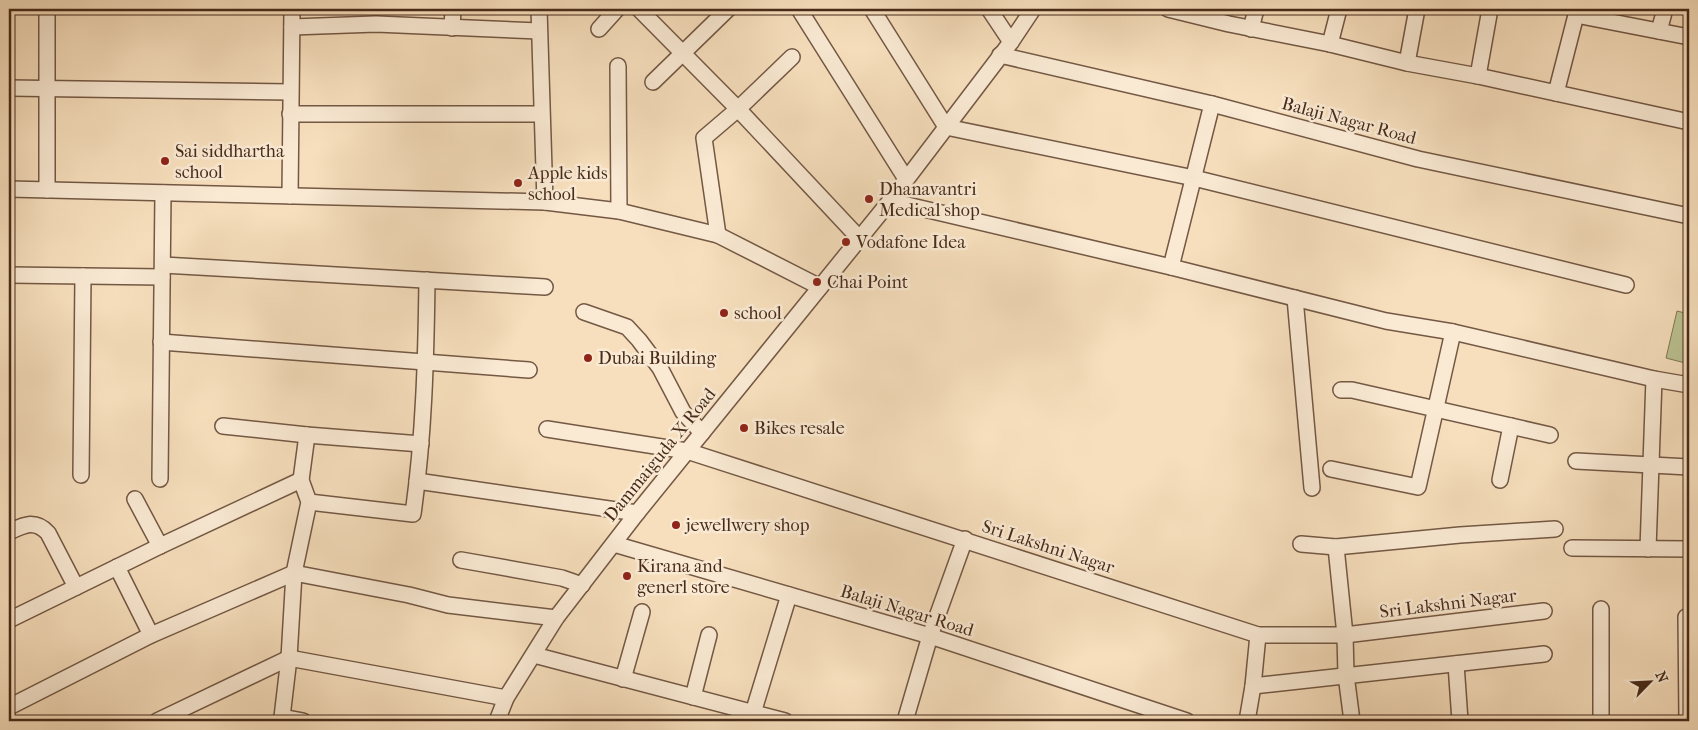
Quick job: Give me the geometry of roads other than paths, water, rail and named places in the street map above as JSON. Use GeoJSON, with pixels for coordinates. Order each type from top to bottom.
{"type":"FeatureCollection","features":[{"type":"Feature","properties":{"kind":"street"},"geometry":{"type":"LineString","coordinates":[[46,9],[46,190]]}},
{"type":"Feature","properties":{"kind":"street"},"geometry":{"type":"LineString","coordinates":[[290,196],[292,9]]}},
{"type":"Feature","properties":{"kind":"street"},"geometry":{"type":"LineString","coordinates":[[452,28],[453,9]]}},
{"type":"Feature","properties":{"kind":"street"},"geometry":{"type":"LineString","coordinates":[[539,9],[545,202]]}},
{"type":"Feature","properties":{"kind":"street"},"geometry":{"type":"LineString","coordinates":[[599,29],[617,9]]}},
{"type":"Feature","properties":{"kind":"street"},"geometry":{"type":"LineString","coordinates":[[639,9],[738,109],[859,238]]}},
{"type":"Feature","properties":{"kind":"street"},"geometry":{"type":"LineString","coordinates":[[653,82],[728,9]]}},
{"type":"Feature","properties":{"kind":"street"},"geometry":{"type":"LineString","coordinates":[[799,9],[906,179]]}},
{"type":"Feature","properties":{"kind":"street"},"geometry":{"type":"LineString","coordinates":[[872,9],[946,127],[1194,178],[1626,285]]}},
{"type":"Feature","properties":{"kind":"street"},"geometry":{"type":"LineString","coordinates":[[989,9],[1011,42]]}},
{"type":"Feature","properties":{"kind":"street","name":"Dammaiguda X Road"},"geometry":{"type":"LineString","coordinates":[[497,721],[506,698],[556,618],[687,450],[890,201],[1034,9]]}},
{"type":"Feature","properties":{"kind":"street"},"geometry":{"type":"LineString","coordinates":[[1251,29],[1256,9]]}},
{"type":"Feature","properties":{"kind":"street"},"geometry":{"type":"LineString","coordinates":[[1330,44],[1339,9]]}},
{"type":"Feature","properties":{"kind":"street"},"geometry":{"type":"LineString","coordinates":[[1407,63],[1417,9]]}},
{"type":"Feature","properties":{"kind":"street"},"geometry":{"type":"LineString","coordinates":[[1478,76],[1490,9]]}},
{"type":"Feature","properties":{"kind":"street"},"geometry":{"type":"LineString","coordinates":[[1659,31],[1665,9]]}},
{"type":"Feature","properties":{"kind":"street"},"geometry":{"type":"LineString","coordinates":[[1175,10],[1251,29],[1330,44],[1407,63],[1478,76],[1689,122]]}},
{"type":"Feature","properties":{"kind":"street"},"geometry":{"type":"LineString","coordinates":[[1556,93],[1577,12],[1689,36]]}},
{"type":"Feature","properties":{"kind":"street"},"geometry":{"type":"LineString","coordinates":[[292,27],[376,16],[452,28],[539,31]]}},
{"type":"Feature","properties":{"kind":"street","name":"Balaji Nagar Road"},"geometry":{"type":"LineString","coordinates":[[1000,55],[1212,104],[1418,159],[1689,216]]}},
{"type":"Feature","properties":{"kind":"street"},"geometry":{"type":"LineString","coordinates":[[718,235],[704,138],[738,109],[792,57]]}},
{"type":"Feature","properties":{"kind":"street"},"geometry":{"type":"LineString","coordinates":[[618,66],[619,211]]}},
{"type":"Feature","properties":{"kind":"street"},"geometry":{"type":"LineString","coordinates":[[9,88],[46,87],[290,92]]}},
{"type":"Feature","properties":{"kind":"street"},"geometry":{"type":"LineString","coordinates":[[1171,267],[1212,104]]}},
{"type":"Feature","properties":{"kind":"street"},"geometry":{"type":"LineString","coordinates":[[290,114],[542,114]]}},
{"type":"Feature","properties":{"kind":"street"},"geometry":{"type":"LineString","coordinates":[[9,189],[545,202],[619,211],[718,235],[820,287]]}},
{"type":"Feature","properties":{"kind":"street"},"geometry":{"type":"LineString","coordinates":[[160,479],[163,193]]}},
{"type":"Feature","properties":{"kind":"street"},"geometry":{"type":"LineString","coordinates":[[890,201],[1171,267],[1386,321],[1453,332],[1654,379],[1689,384]]}},
{"type":"Feature","properties":{"kind":"street"},"geometry":{"type":"LineString","coordinates":[[9,275],[83,276],[162,271],[428,280],[545,287]]}},
{"type":"Feature","properties":{"kind":"street"},"geometry":{"type":"LineString","coordinates":[[81,475],[83,276]]}},
{"type":"Feature","properties":{"kind":"street"},"geometry":{"type":"LineString","coordinates":[[309,502],[413,514],[421,444],[428,280]]}},
{"type":"Feature","properties":{"kind":"street"},"geometry":{"type":"LineString","coordinates":[[1295,298],[1312,488]]}},
{"type":"Feature","properties":{"kind":"street"},"geometry":{"type":"LineString","coordinates":[[584,312],[626,327],[639,340],[660,368],[683,412],[702,433]]}},
{"type":"Feature","properties":{"kind":"street"},"geometry":{"type":"LineString","coordinates":[[1331,469],[1418,487],[1453,332]]}},
{"type":"Feature","properties":{"kind":"street"},"geometry":{"type":"LineString","coordinates":[[161,342],[529,370]]}},
{"type":"Feature","properties":{"kind":"street"},"geometry":{"type":"LineString","coordinates":[[1648,549],[1654,379]]}},
{"type":"Feature","properties":{"kind":"street"},"geometry":{"type":"LineString","coordinates":[[1341,390],[1352,390],[1436,408],[1550,435]]}},
{"type":"Feature","properties":{"kind":"street"},"geometry":{"type":"LineString","coordinates":[[223,426],[421,444]]}},
{"type":"Feature","properties":{"kind":"street"},"geometry":{"type":"LineString","coordinates":[[1500,480],[1510,426]]}},
{"type":"Feature","properties":{"kind":"street","name":"Sri Lakshni Nagar"},"geometry":{"type":"LineString","coordinates":[[547,429],[687,450],[1258,635],[1345,635],[1544,611]]}},
{"type":"Feature","properties":{"kind":"street"},"geometry":{"type":"LineString","coordinates":[[303,721],[281,719],[288,658],[294,573],[309,502],[301,480],[307,435]]}},
{"type":"Feature","properties":{"kind":"street"},"geometry":{"type":"LineString","coordinates":[[1576,461],[1689,467]]}},
{"type":"Feature","properties":{"kind":"street"},"geometry":{"type":"LineString","coordinates":[[9,620],[301,480]]}},
{"type":"Feature","properties":{"kind":"street"},"geometry":{"type":"LineString","coordinates":[[417,481],[637,513]]}},
{"type":"Feature","properties":{"kind":"street"},"geometry":{"type":"LineString","coordinates":[[135,499],[160,546]]}},
{"type":"Feature","properties":{"kind":"street"},"geometry":{"type":"LineString","coordinates":[[9,532],[32,524],[41,526],[48,533],[76,587]]}},
{"type":"Feature","properties":{"kind":"street"},"geometry":{"type":"LineString","coordinates":[[1301,544],[1336,547],[1460,535],[1555,529]]}},
{"type":"Feature","properties":{"kind":"street"},"geometry":{"type":"LineString","coordinates":[[904,721],[930,636],[965,539]]}},
{"type":"Feature","properties":{"kind":"street","name":"Balaji Nagar Road"},"geometry":{"type":"LineString","coordinates":[[614,544],[930,636],[1187,721]]}},
{"type":"Feature","properties":{"kind":"street"},"geometry":{"type":"LineString","coordinates":[[1336,547],[1345,635],[1346,675],[1352,721]]}},
{"type":"Feature","properties":{"kind":"street"},"geometry":{"type":"LineString","coordinates":[[1572,548],[1689,549]]}},
{"type":"Feature","properties":{"kind":"street"},"geometry":{"type":"LineString","coordinates":[[461,560],[562,578],[582,585]]}},
{"type":"Feature","properties":{"kind":"street"},"geometry":{"type":"LineString","coordinates":[[117,567],[151,635]]}},
{"type":"Feature","properties":{"kind":"street"},"geometry":{"type":"LineString","coordinates":[[9,707],[151,635],[294,573],[409,595],[448,605],[556,618]]}},
{"type":"Feature","properties":{"kind":"street"},"geometry":{"type":"LineString","coordinates":[[754,713],[789,595]]}},
{"type":"Feature","properties":{"kind":"street"},"geometry":{"type":"LineString","coordinates":[[1601,609],[1601,721]]}},
{"type":"Feature","properties":{"kind":"street"},"geometry":{"type":"LineString","coordinates":[[623,678],[642,612]]}},
{"type":"Feature","properties":{"kind":"street"},"geometry":{"type":"LineString","coordinates":[[1686,617],[1687,721]]}},
{"type":"Feature","properties":{"kind":"street"},"geometry":{"type":"LineString","coordinates":[[693,697],[709,635]]}},
{"type":"Feature","properties":{"kind":"street"},"geometry":{"type":"LineString","coordinates":[[1247,721],[1253,686],[1258,635]]}},
{"type":"Feature","properties":{"kind":"street"},"geometry":{"type":"LineString","coordinates":[[1253,686],[1544,654]]}},
{"type":"Feature","properties":{"kind":"street"},"geometry":{"type":"LineString","coordinates":[[534,655],[785,721]]}},
{"type":"Feature","properties":{"kind":"street"},"geometry":{"type":"LineString","coordinates":[[157,721],[288,658],[506,698]]}},
{"type":"Feature","properties":{"kind":"street"},"geometry":{"type":"LineString","coordinates":[[1456,664],[1460,721]]}},
{"type":"Feature","properties":{"kind":"place","name":"Sai siddhartha school"},"geometry":{"type":"Point","coordinates":[165,161]}},
{"type":"Feature","properties":{"kind":"place","name":"Apple kids school"},"geometry":{"type":"Point","coordinates":[518,183]}},
{"type":"Feature","properties":{"kind":"place","name":"Dhanavantri Medical shop"},"geometry":{"type":"Point","coordinates":[869,199]}},
{"type":"Feature","properties":{"kind":"place","name":"Vodafone Idea"},"geometry":{"type":"Point","coordinates":[846,242]}},
{"type":"Feature","properties":{"kind":"place","name":"Chai Point"},"geometry":{"type":"Point","coordinates":[817,282]}},
{"type":"Feature","properties":{"kind":"place","name":"school"},"geometry":{"type":"Point","coordinates":[724,313]}},
{"type":"Feature","properties":{"kind":"place","name":"Dubai Building"},"geometry":{"type":"Point","coordinates":[588,358]}},
{"type":"Feature","properties":{"kind":"place","name":"Bikes resale"},"geometry":{"type":"Point","coordinates":[744,428]}},
{"type":"Feature","properties":{"kind":"place","name":"jewellwery shop"},"geometry":{"type":"Point","coordinates":[676,525]}},
{"type":"Feature","properties":{"kind":"place","name":"Kirana and generl store"},"geometry":{"type":"Point","coordinates":[627,576]}}]}
